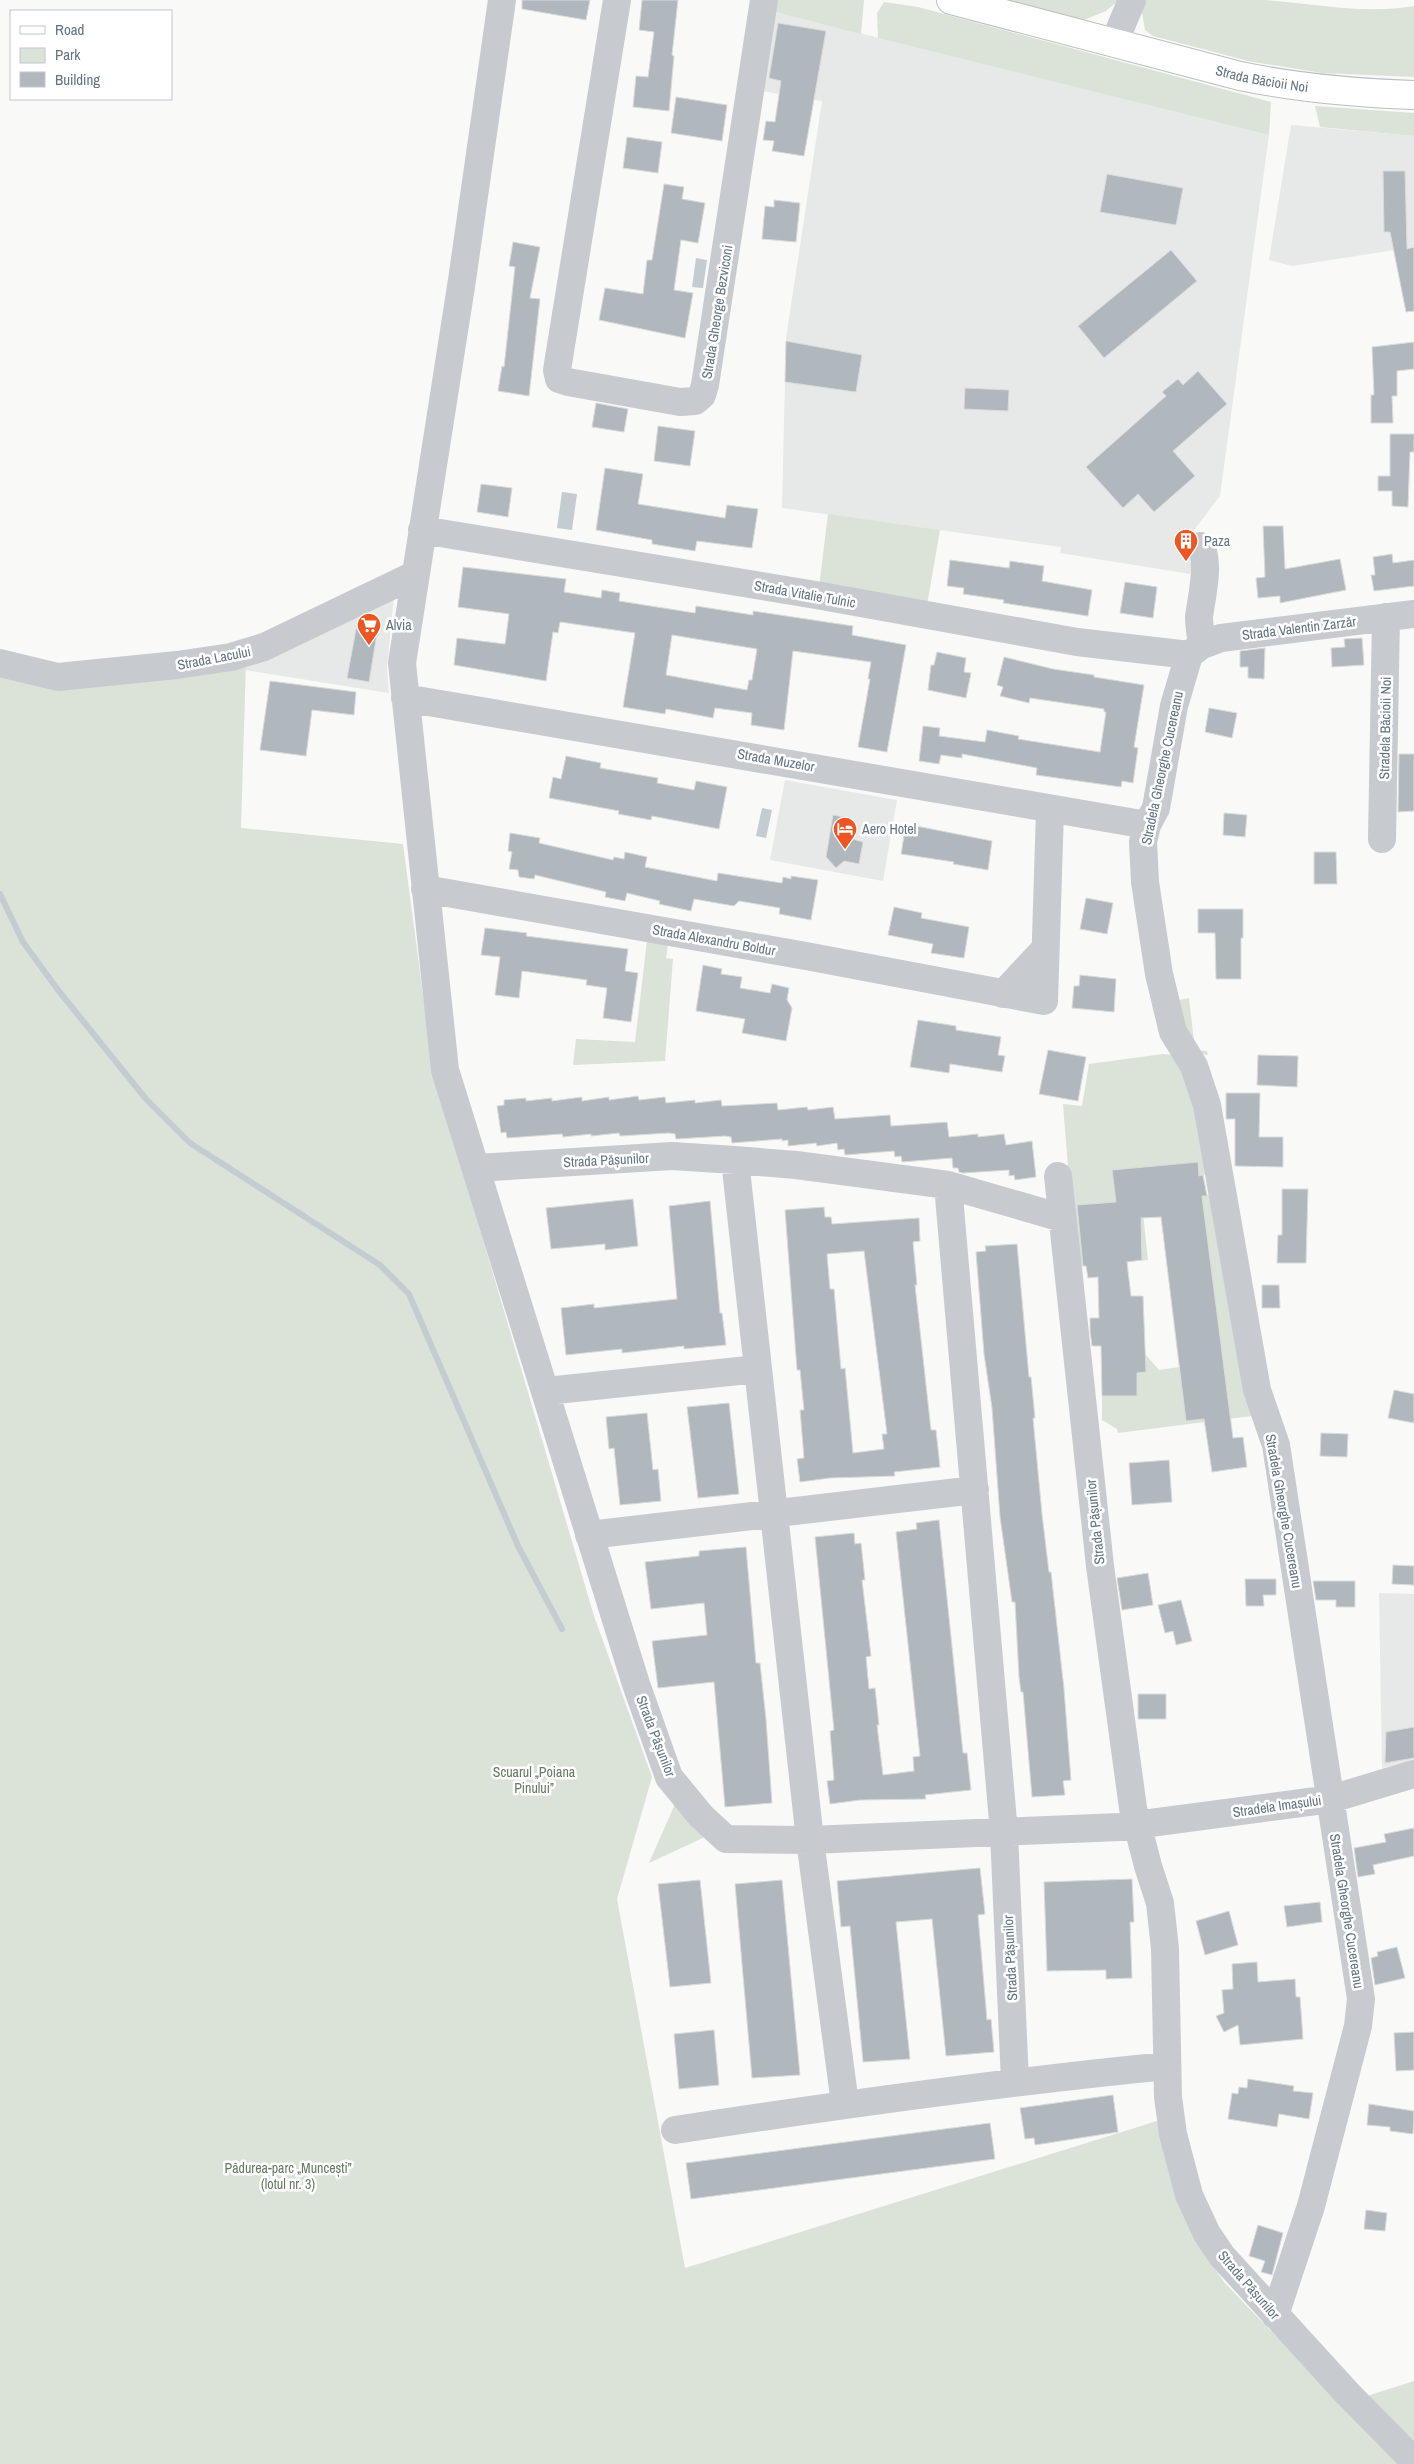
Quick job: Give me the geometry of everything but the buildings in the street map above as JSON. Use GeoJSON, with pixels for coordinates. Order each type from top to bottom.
{"type":"FeatureCollection","features":[{"type":"Feature","properties":{"kind":"main road","name":"Strada Băcioii Noi"},"geometry":{"type":"LineString","coordinates":[[951,0],[1240,76],[1289,86],[1355,93],[1414,95]]}},
{"type":"Feature","properties":{"kind":"street","name":"Strada Pășunilor"},"geometry":{"type":"LineString","coordinates":[[502,0],[462,280],[414,575],[402,663],[445,1070],[636,1684],[669,1777],[701,1816],[726,1839],[810,1840],[1138,1826]]}},
{"type":"Feature","properties":{"kind":"street","name":"Strada Gheorge Bezviconi"},"geometry":{"type":"LineString","coordinates":[[617,0],[557,370],[559,380],[680,402],[695,401],[702,395],[705,385],[764,0]]}},
{"type":"Feature","properties":{"kind":"street"},"geometry":{"type":"LineString","coordinates":[[1114,42],[1132,0]]}},
{"type":"Feature","properties":{"kind":"street","name":"Strada Vitalie Tulnic"},"geometry":{"type":"LineString","coordinates":[[422,530],[816,595],[1077,642],[1196,650]]}},
{"type":"Feature","properties":{"kind":"street","name":"Stradela Gheorghe Cucereanu"},"geometry":{"type":"LineString","coordinates":[[1200,546],[1203,550],[1205,564],[1196,650],[1174,706],[1156,808],[1147,825],[1143,842],[1145,882],[1159,974],[1173,1032],[1194,1066],[1208,1105],[1213,1150],[1257,1390],[1276,1445],[1361,1999],[1358,2026],[1310,2206],[1276,2315]]}},
{"type":"Feature","properties":{"kind":"street","name":"Strada Lacului"},"geometry":{"type":"LineString","coordinates":[[0,663],[58,677],[177,665],[231,657],[264,648],[414,575]]}},
{"type":"Feature","properties":{"kind":"street","name":"Strada Valentin Zarzăr"},"geometry":{"type":"LineString","coordinates":[[1196,650],[1221,638],[1414,614]]}},
{"type":"Feature","properties":{"kind":"street","name":"Stradela Băcioii Noi"},"geometry":{"type":"LineString","coordinates":[[1382,839],[1386,617]]}},
{"type":"Feature","properties":{"kind":"street","name":"Strada Muzelor"},"geometry":{"type":"LineString","coordinates":[[405,698],[820,768],[1050,810],[1147,825]]}},
{"type":"Feature","properties":{"kind":"street","name":"Strada Alexandru Boldur"},"geometry":{"type":"LineString","coordinates":[[425,889],[806,956],[1044,1001],[1044,950],[1050,810]]}},
{"type":"Feature","properties":{"kind":"street","name":"Strada Pășunilor"},"geometry":{"type":"LineString","coordinates":[[476,1168],[672,1156],[796,1165],[948,1185],[1062,1218]]}},
{"type":"Feature","properties":{"kind":"street"},"geometry":{"type":"LineString","coordinates":[[735,1160],[810,1840],[845,2104]]}},
{"type":"Feature","properties":{"kind":"street","name":"Strada Pășunilor"},"geometry":{"type":"LineString","coordinates":[[1058,1176],[1100,1566],[1133,1808],[1160,1903],[1165,1949],[1168,2097],[1173,2134],[1189,2195],[1207,2234],[1217,2249],[1347,2393],[1414,2461]]}},
{"type":"Feature","properties":{"kind":"street","name":"Strada Pășunilor"},"geometry":{"type":"LineString","coordinates":[[948,1185],[1004,1833],[1015,2082]]}},
{"type":"Feature","properties":{"kind":"street"},"geometry":{"type":"LineString","coordinates":[[546,1391],[758,1369]]}},
{"type":"Feature","properties":{"kind":"street"},"geometry":{"type":"LineString","coordinates":[[589,1535],[975,1490]]}},
{"type":"Feature","properties":{"kind":"street","name":"Stradela Imașului"},"geometry":{"type":"LineString","coordinates":[[1138,1826],[1331,1799],[1414,1774]]}},
{"type":"Feature","properties":{"kind":"street"},"geometry":{"type":"LineString","coordinates":[[675,2130],[845,2104],[1015,2082],[1168,2066]]}},
{"type":"Feature","properties":{"kind":"shaded area"},"geometry":{"type":"Polygon","coordinates":[[[775,12],[1269,135],[1220,496],[1191,534],[1188,551],[1194,552],[1190,574],[1060,553],[1061,547],[782,508],[786,338],[822,101],[762,91],[775,12]]]}},
{"type":"Feature","properties":{"kind":"shaded area"},"geometry":{"type":"Polygon","coordinates":[[[1291,125],[1414,136],[1414,247],[1292,266],[1269,260],[1291,125]]]}},
{"type":"Feature","properties":{"kind":"shaded area"},"geometry":{"type":"Polygon","coordinates":[[[696,258],[707,260],[703,288],[692,287],[696,258]]]}},
{"type":"Feature","properties":{"kind":"shaded area"},"geometry":{"type":"Polygon","coordinates":[[[562,492],[577,494],[572,530],[557,528],[562,492]]]}},
{"type":"Feature","properties":{"kind":"shaded area"},"geometry":{"type":"Polygon","coordinates":[[[394,596],[387,668],[389,693],[245,670],[246,661],[394,596]]]}},
{"type":"Feature","properties":{"kind":"shaded area"},"geometry":{"type":"Polygon","coordinates":[[[785,780],[897,800],[883,881],[770,860],[785,780]]]}},
{"type":"Feature","properties":{"kind":"shaded area"},"geometry":{"type":"Polygon","coordinates":[[[762,808],[772,810],[766,838],[756,836],[762,808]]]}},
{"type":"Feature","properties":{"kind":"shaded area"},"geometry":{"type":"Polygon","coordinates":[[[1379,1593],[1414,1594],[1414,1761],[1382,1768],[1379,1593]]]}},
{"type":"Feature","properties":{"kind":"green space"},"geometry":{"type":"Polygon","coordinates":[[[772,0],[864,0],[861,34],[775,12],[772,0]]]}},
{"type":"Feature","properties":{"kind":"green space"},"geometry":{"type":"Polygon","coordinates":[[[1005,0],[1119,0],[1106,11],[1084,20],[1005,0]]]}},
{"type":"Feature","properties":{"kind":"green space"},"geometry":{"type":"Polygon","coordinates":[[[1144,0],[1262,0],[1357,9],[1414,6],[1414,77],[1322,73],[1248,61],[1153,36],[1145,30],[1142,12],[1144,0]]]}},
{"type":"Feature","properties":{"kind":"green space"},"geometry":{"type":"Polygon","coordinates":[[[884,2],[918,7],[1271,102],[1269,135],[878,38],[877,13],[884,2]]]}},
{"type":"Feature","properties":{"kind":"green space"},"geometry":{"type":"Polygon","coordinates":[[[1315,106],[1414,113],[1414,136],[1320,127],[1315,106]]]}},
{"type":"Feature","properties":{"kind":"green space"},"geometry":{"type":"Polygon","coordinates":[[[828,514],[940,530],[927,605],[819,587],[828,514]]]}},
{"type":"Feature","properties":{"kind":"green space","name":"Pădurea-parc „Muncești” (lotul nr. 3)"},"geometry":{"type":"Polygon","coordinates":[[[246,661],[241,828],[403,844],[433,1070],[594,1616],[652,1777],[617,1899],[685,2268],[1157,2121],[1195,2241],[1224,2282],[1398,2464],[0,2464],[0,673],[246,661]]]}},
{"type":"Feature","properties":{"kind":"green space"},"geometry":{"type":"Polygon","coordinates":[[[647,941],[668,945],[666,958],[673,959],[665,1061],[573,1065],[576,1039],[635,1042],[647,941]]]}},
{"type":"Feature","properties":{"kind":"green space"},"geometry":{"type":"Polygon","coordinates":[[[1189,998],[1195,1050],[1207,1051],[1208,1055],[1193,1053],[1171,1002],[1189,998]]]}},
{"type":"Feature","properties":{"kind":"green space"},"geometry":{"type":"Polygon","coordinates":[[[1163,1054],[1175,1055],[1192,1085],[1207,1174],[1199,1176],[1198,1163],[1138,1168],[1148,1260],[1127,1262],[1128,1274],[1088,1278],[1086,1266],[1076,1267],[1063,1104],[1082,1106],[1089,1064],[1163,1054]]]}},
{"type":"Feature","properties":{"kind":"green space"},"geometry":{"type":"Polygon","coordinates":[[[1209,1195],[1252,1416],[1118,1433],[1117,1429],[1102,1420],[1102,1396],[1137,1395],[1137,1373],[1145,1372],[1145,1354],[1159,1370],[1180,1367],[1230,1416],[1202,1196],[1209,1195]]]}},
{"type":"Feature","properties":{"kind":"green space"},"geometry":{"type":"Polygon","coordinates":[[[675,1804],[705,1837],[649,1863],[675,1804]]]}},
{"type":"Feature","properties":{"kind":"green space"},"geometry":{"type":"Polygon","coordinates":[[[1414,2381],[1414,2442],[1367,2396],[1414,2381]]]}},
{"type":"Feature","properties":{"kind":"waterway"},"geometry":{"type":"LineString","coordinates":[[0,894],[23,942],[58,990],[146,1099],[190,1143],[380,1265],[409,1294],[518,1546],[562,1629]]}},
{"type":"Feature","properties":{"kind":"place","name":"Paza"},"geometry":{"type":"Point","coordinates":[1186,562]}},
{"type":"Feature","properties":{"kind":"place","name":"Alvia"},"geometry":{"type":"Point","coordinates":[369,646]}},
{"type":"Feature","properties":{"kind":"place","name":"Aero Hotel"},"geometry":{"type":"Point","coordinates":[845,850]}},
{"type":"Feature","properties":{"kind":"park label","name":"Scuarul „Poiana Pinului”"},"geometry":{"type":"Point","coordinates":[534,1780]}}]}
